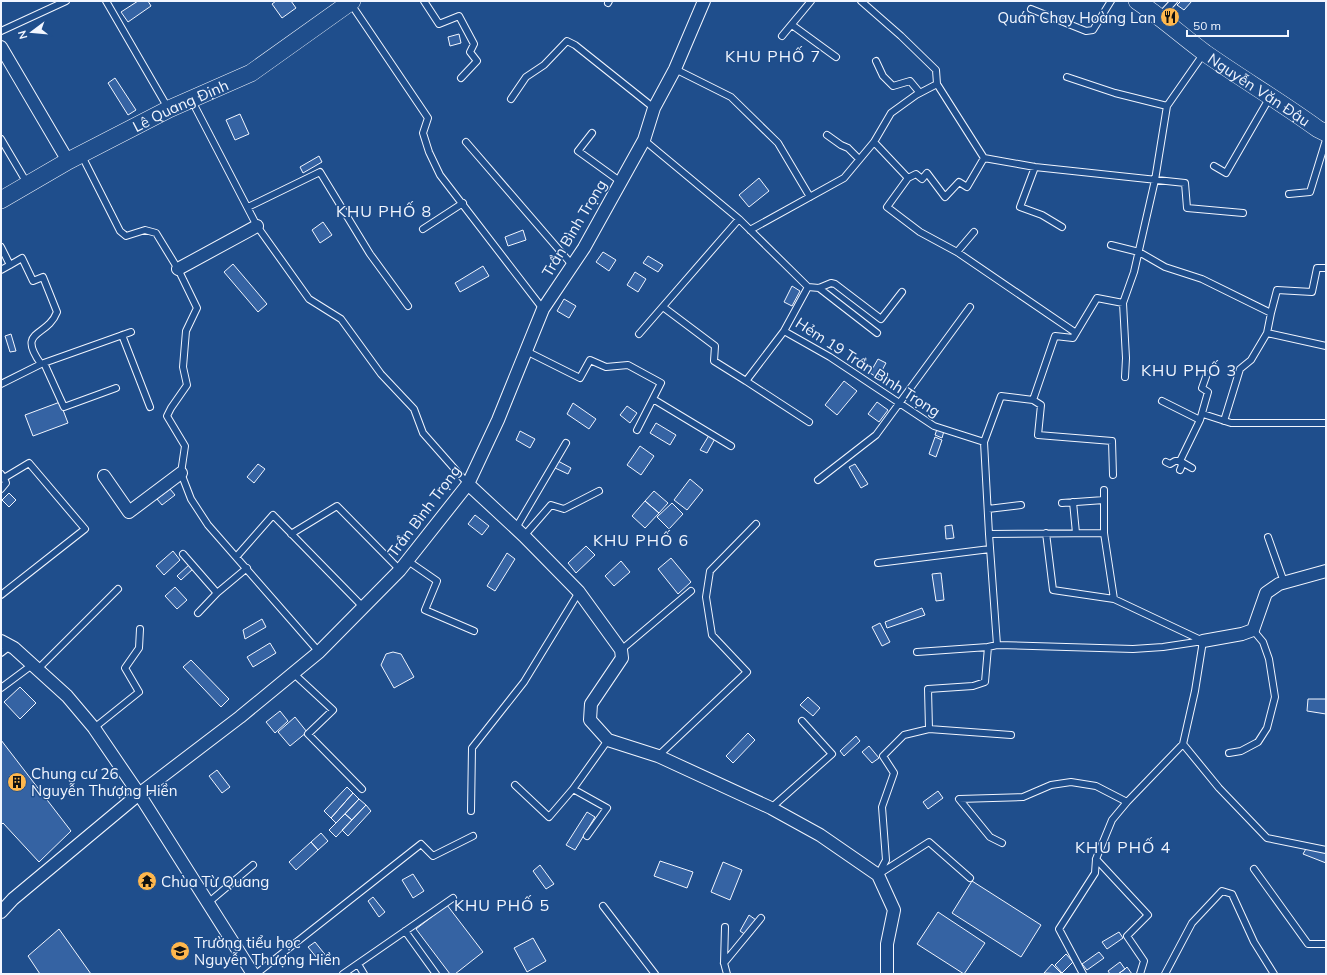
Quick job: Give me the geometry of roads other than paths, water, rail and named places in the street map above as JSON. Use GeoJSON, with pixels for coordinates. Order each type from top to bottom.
{"type":"FeatureCollection","features":[{"type":"Feature","properties":{"kind":"main road","name":"Nguyễn Văn Đậu"},"geometry":{"type":"LineString","coordinates":[[1136,1],[1160,16],[1204,52],[1271,95],[1318,129],[1326,133]]}},
{"type":"Feature","properties":{"kind":"main road","name":"Lê Quang Định"},"geometry":{"type":"LineString","coordinates":[[1,200],[27,183],[74,157],[169,109],[251,73],[351,2]]}},
{"type":"Feature","properties":{"kind":"street","name":"Trần Bình Trọng"},"geometry":{"type":"LineString","coordinates":[[1,912],[14,899],[139,794],[240,718],[319,652],[364,608],[404,565],[468,484],[498,420],[543,308],[584,248],[644,140],[654,108],[675,69],[704,1]]}},
{"type":"Feature","properties":{"kind":"street"},"geometry":{"type":"LineString","coordinates":[[1,47],[74,157]]}},
{"type":"Feature","properties":{"kind":"street"},"geometry":{"type":"LineString","coordinates":[[178,270],[257,226]]}},
{"type":"Feature","properties":{"kind":"street"},"geometry":{"type":"LineString","coordinates":[[104,476],[128,512],[181,473]]}},
{"type":"Feature","properties":{"kind":"street"},"geometry":{"type":"LineString","coordinates":[[468,484],[520,532],[579,592],[622,650],[622,658],[591,704],[590,720],[608,740],[658,756],[771,808],[820,835],[878,875],[894,910],[887,944],[887,974]]}},
{"type":"Feature","properties":{"kind":"street"},"geometry":{"type":"LineString","coordinates":[[1203,641],[1242,634],[1253,630],[1266,593],[1284,582],[1326,571]]}},
{"type":"Feature","properties":{"kind":"street"},"geometry":{"type":"LineString","coordinates":[[4,647],[14,648],[67,696],[94,728],[139,794],[254,974]]}},
{"type":"Feature","properties":{"kind":"lane"},"geometry":{"type":"LineString","coordinates":[[1,31],[66,1]]}},
{"type":"Feature","properties":{"kind":"lane"},"geometry":{"type":"LineString","coordinates":[[106,1],[169,109]]}},
{"type":"Feature","properties":{"kind":"lane"},"geometry":{"type":"LineString","coordinates":[[424,1],[440,24],[459,16],[474,44],[470,52],[477,61],[461,78]]}},
{"type":"Feature","properties":{"kind":"lane"},"geometry":{"type":"LineString","coordinates":[[782,36],[811,1]]}},
{"type":"Feature","properties":{"kind":"lane"},"geometry":{"type":"LineString","coordinates":[[861,1],[901,36],[936,70],[937,84],[984,158],[1035,167],[1185,183],[1187,208],[1242,213]]}},
{"type":"Feature","properties":{"kind":"lane"},"geometry":{"type":"LineString","coordinates":[[1031,9],[1086,31],[1094,30],[1111,1]]}},
{"type":"Feature","properties":{"kind":"lane"},"geometry":{"type":"LineString","coordinates":[[1160,16],[1174,1]]}},
{"type":"Feature","properties":{"kind":"lane"},"geometry":{"type":"LineString","coordinates":[[351,2],[428,118],[423,133],[429,152],[440,175],[543,308]]}},
{"type":"Feature","properties":{"kind":"lane"},"geometry":{"type":"LineString","coordinates":[[792,25],[836,57]]}},
{"type":"Feature","properties":{"kind":"lane"},"geometry":{"type":"LineString","coordinates":[[510,99],[526,77],[544,65],[567,41],[654,108]]}},
{"type":"Feature","properties":{"kind":"lane"},"geometry":{"type":"LineString","coordinates":[[1125,377],[1126,358],[1123,302],[1134,272],[1155,180],[1166,106],[1204,52]]}},
{"type":"Feature","properties":{"kind":"lane"},"geometry":{"type":"LineString","coordinates":[[876,61],[883,76],[893,86],[910,81],[920,93]]}},
{"type":"Feature","properties":{"kind":"lane"},"geometry":{"type":"LineString","coordinates":[[675,69],[732,98],[778,143],[810,197]]}},
{"type":"Feature","properties":{"kind":"lane"},"geometry":{"type":"LineString","coordinates":[[1067,77],[1115,93],[1166,106]]}},
{"type":"Feature","properties":{"kind":"lane"},"geometry":{"type":"LineString","coordinates":[[750,230],[844,178],[874,142],[891,113],[920,93],[937,84]]}},
{"type":"Feature","properties":{"kind":"lane"},"geometry":{"type":"LineString","coordinates":[[1214,166],[1226,173],[1271,95]]}},
{"type":"Feature","properties":{"kind":"lane"},"geometry":{"type":"LineString","coordinates":[[191,100],[257,226],[310,298],[342,319],[381,374],[414,409],[423,433],[468,484]]}},
{"type":"Feature","properties":{"kind":"lane"},"geometry":{"type":"LineString","coordinates":[[592,132],[578,151],[621,182]]}},
{"type":"Feature","properties":{"kind":"lane"},"geometry":{"type":"LineString","coordinates":[[827,135],[848,148],[859,159]]}},
{"type":"Feature","properties":{"kind":"lane"},"geometry":{"type":"LineString","coordinates":[[1,138],[27,183]]}},
{"type":"Feature","properties":{"kind":"lane"},"geometry":{"type":"LineString","coordinates":[[644,140],[739,219],[808,287],[819,288],[831,283],[835,284],[881,319],[902,292]]}},
{"type":"Feature","properties":{"kind":"lane"},"geometry":{"type":"LineString","coordinates":[[1289,194],[1310,192],[1326,140]]}},
{"type":"Feature","properties":{"kind":"lane"},"geometry":{"type":"LineString","coordinates":[[466,142],[573,266]]}},
{"type":"Feature","properties":{"kind":"lane"},"geometry":{"type":"LineString","coordinates":[[874,142],[908,178]]}},
{"type":"Feature","properties":{"kind":"lane"},"geometry":{"type":"LineString","coordinates":[[74,157],[120,231],[126,236],[145,230],[156,233],[178,270],[197,308],[186,331],[183,368],[187,385],[167,416],[185,446],[181,473],[192,499],[208,525],[319,652]]}},
{"type":"Feature","properties":{"kind":"lane"},"geometry":{"type":"LineString","coordinates":[[984,158],[967,187],[959,182],[945,197],[927,173],[922,179],[916,174],[908,178],[886,207],[920,232],[957,252],[1076,333]]}},
{"type":"Feature","properties":{"kind":"lane"},"geometry":{"type":"LineString","coordinates":[[1035,167],[1020,207],[1042,215],[1062,227]]}},
{"type":"Feature","properties":{"kind":"lane"},"geometry":{"type":"LineString","coordinates":[[248,207],[320,172],[370,254],[408,306]]}},
{"type":"Feature","properties":{"kind":"lane"},"geometry":{"type":"LineString","coordinates":[[423,229],[463,203]]}},
{"type":"Feature","properties":{"kind":"lane"},"geometry":{"type":"LineString","coordinates":[[639,334],[739,219]]}},
{"type":"Feature","properties":{"kind":"lane"},"geometry":{"type":"LineString","coordinates":[[957,252],[974,232]]}},
{"type":"Feature","properties":{"kind":"lane"},"geometry":{"type":"LineString","coordinates":[[1110,245],[1139,252],[1165,267],[1202,279],[1270,313]]}},
{"type":"Feature","properties":{"kind":"lane"},"geometry":{"type":"LineString","coordinates":[[1,247],[10,265]]}},
{"type":"Feature","properties":{"kind":"lane"},"geometry":{"type":"LineString","coordinates":[[1,270],[22,258],[33,281],[43,277],[57,312],[54,321],[34,335],[31,344],[33,353],[43,363],[64,407],[116,388]]}},
{"type":"Feature","properties":{"kind":"lane"},"geometry":{"type":"LineString","coordinates":[[1224,421],[1240,369],[1251,360],[1267,333],[1270,313],[1277,290],[1312,292],[1317,268],[1326,268]]}},
{"type":"Feature","properties":{"kind":"lane","name":"Hẻm 19 Trần Bình Trọng"},"geometry":{"type":"LineString","coordinates":[[808,287],[784,331],[830,357],[934,426],[984,442]]}},
{"type":"Feature","properties":{"kind":"lane"},"geometry":{"type":"LineString","coordinates":[[819,288],[877,333]]}},
{"type":"Feature","properties":{"kind":"lane"},"geometry":{"type":"LineString","coordinates":[[1033,400],[1055,336],[1073,338],[1097,298],[1123,302]]}},
{"type":"Feature","properties":{"kind":"lane"},"geometry":{"type":"LineString","coordinates":[[663,307],[715,346],[714,360],[808,422]]}},
{"type":"Feature","properties":{"kind":"lane"},"geometry":{"type":"LineString","coordinates":[[818,480],[876,435],[898,403],[970,307]]}},
{"type":"Feature","properties":{"kind":"lane"},"geometry":{"type":"LineString","coordinates":[[746,381],[784,331]]}},
{"type":"Feature","properties":{"kind":"lane"},"geometry":{"type":"LineString","coordinates":[[1,384],[43,363],[131,332]]}},
{"type":"Feature","properties":{"kind":"lane"},"geometry":{"type":"LineString","coordinates":[[1267,333],[1326,346]]}},
{"type":"Feature","properties":{"kind":"lane"},"geometry":{"type":"LineString","coordinates":[[122,335],[150,408]]}},
{"type":"Feature","properties":{"kind":"lane"},"geometry":{"type":"LineString","coordinates":[[526,351],[580,378],[590,360],[606,367],[628,365],[661,383],[637,430]]}},
{"type":"Feature","properties":{"kind":"lane"},"geometry":{"type":"LineString","coordinates":[[1180,470],[1182,465],[1180,461],[1203,414],[1208,392],[1202,388],[1207,374]]}},
{"type":"Feature","properties":{"kind":"lane"},"geometry":{"type":"LineString","coordinates":[[997,645],[984,442],[1001,396],[1033,400],[1041,405],[1038,435],[1112,441],[1113,475]]}},
{"type":"Feature","properties":{"kind":"lane"},"geometry":{"type":"LineString","coordinates":[[653,399],[731,446]]}},
{"type":"Feature","properties":{"kind":"lane"},"geometry":{"type":"LineString","coordinates":[[1162,401],[1200,420]]}},
{"type":"Feature","properties":{"kind":"lane"},"geometry":{"type":"LineString","coordinates":[[1203,414],[1230,423],[1326,423]]}},
{"type":"Feature","properties":{"kind":"lane"},"geometry":{"type":"LineString","coordinates":[[520,532],[566,443]]}},
{"type":"Feature","properties":{"kind":"lane"},"geometry":{"type":"LineString","coordinates":[[1166,462],[1170,464],[1175,461],[1180,461],[1192,468]]}},
{"type":"Feature","properties":{"kind":"lane"},"geometry":{"type":"LineString","coordinates":[[1,489],[6,483],[2,476],[29,462],[85,529],[1,595]]}},
{"type":"Feature","properties":{"kind":"lane"},"geometry":{"type":"LineString","coordinates":[[1104,490],[1104,533],[1114,599]]}},
{"type":"Feature","properties":{"kind":"lane"},"geometry":{"type":"LineString","coordinates":[[520,532],[551,505],[564,508],[599,491]]}},
{"type":"Feature","properties":{"kind":"lane"},"geometry":{"type":"LineString","coordinates":[[1062,503],[1104,500]]}},
{"type":"Feature","properties":{"kind":"lane"},"geometry":{"type":"LineString","coordinates":[[1073,502],[1076,533]]}},
{"type":"Feature","properties":{"kind":"lane"},"geometry":{"type":"LineString","coordinates":[[988,509],[1022,505]]}},
{"type":"Feature","properties":{"kind":"lane"},"geometry":{"type":"LineString","coordinates":[[291,534],[337,506],[404,565],[437,581],[425,610],[474,631]]}},
{"type":"Feature","properties":{"kind":"lane"},"geometry":{"type":"LineString","coordinates":[[236,556],[273,515],[364,608]]}},
{"type":"Feature","properties":{"kind":"lane"},"geometry":{"type":"LineString","coordinates":[[658,756],[747,672],[712,635],[706,597],[710,571],[756,524]]}},
{"type":"Feature","properties":{"kind":"lane"},"geometry":{"type":"LineString","coordinates":[[1046,533],[1053,590],[1114,599],[1203,641]]}},
{"type":"Feature","properties":{"kind":"lane"},"geometry":{"type":"LineString","coordinates":[[989,534],[1104,533]]}},
{"type":"Feature","properties":{"kind":"lane"},"geometry":{"type":"LineString","coordinates":[[1268,537],[1284,582]]}},
{"type":"Feature","properties":{"kind":"lane"},"geometry":{"type":"LineString","coordinates":[[878,563],[990,549]]}},
{"type":"Feature","properties":{"kind":"lane"},"geometry":{"type":"LineString","coordinates":[[183,554],[217,593]]}},
{"type":"Feature","properties":{"kind":"lane"},"geometry":{"type":"LineString","coordinates":[[198,613],[217,593],[247,568]]}},
{"type":"Feature","properties":{"kind":"lane"},"geometry":{"type":"LineString","coordinates":[[1,688],[35,667],[118,589]]}},
{"type":"Feature","properties":{"kind":"lane"},"geometry":{"type":"LineString","coordinates":[[622,650],[692,591]]}},
{"type":"Feature","properties":{"kind":"lane"},"geometry":{"type":"LineString","coordinates":[[471,811],[472,748],[524,682],[579,592]]}},
{"type":"Feature","properties":{"kind":"lane"},"geometry":{"type":"LineString","coordinates":[[94,728],[139,692],[125,668],[139,648],[140,629]]}},
{"type":"Feature","properties":{"kind":"lane"},"geometry":{"type":"LineString","coordinates":[[1229,753],[1241,751],[1258,742],[1267,728],[1275,697],[1269,659],[1263,642],[1253,630]]}},
{"type":"Feature","properties":{"kind":"lane"},"geometry":{"type":"LineString","coordinates":[[917,652],[988,647],[997,645],[1133,649],[1164,647],[1203,641]]}},
{"type":"Feature","properties":{"kind":"lane"},"geometry":{"type":"LineString","coordinates":[[1083,974],[1059,929],[1095,873],[1096,859],[1112,820],[1127,802],[1184,744],[1195,691],[1203,641]]}},
{"type":"Feature","properties":{"kind":"lane"},"geometry":{"type":"LineString","coordinates":[[929,729],[928,689],[973,686],[985,682],[988,647]]}},
{"type":"Feature","properties":{"kind":"lane"},"geometry":{"type":"LineString","coordinates":[[293,673],[333,710],[308,734],[362,789]]}},
{"type":"Feature","properties":{"kind":"lane"},"geometry":{"type":"LineString","coordinates":[[771,808],[832,754],[802,721]]}},
{"type":"Feature","properties":{"kind":"lane"},"geometry":{"type":"LineString","coordinates":[[878,875],[886,860],[882,807],[894,773],[883,756],[904,735],[929,729],[1011,735]]}},
{"type":"Feature","properties":{"kind":"lane"},"geometry":{"type":"LineString","coordinates":[[515,785],[549,817],[573,788],[608,740]]}},
{"type":"Feature","properties":{"kind":"lane"},"geometry":{"type":"LineString","coordinates":[[1184,744],[1219,788],[1267,838],[1326,850]]}},
{"type":"Feature","properties":{"kind":"lane"},"geometry":{"type":"LineString","coordinates":[[1002,844],[990,837],[959,799],[1023,797],[1052,786],[1071,782],[1096,786],[1127,802]]}},
{"type":"Feature","properties":{"kind":"lane"},"geometry":{"type":"LineString","coordinates":[[573,788],[607,808],[588,836]]}},
{"type":"Feature","properties":{"kind":"lane"},"geometry":{"type":"LineString","coordinates":[[254,974],[421,844],[433,856],[473,836]]}},
{"type":"Feature","properties":{"kind":"lane"},"geometry":{"type":"LineString","coordinates":[[878,875],[929,842],[970,878]]}},
{"type":"Feature","properties":{"kind":"lane"},"geometry":{"type":"LineString","coordinates":[[1096,859],[1148,915],[1127,936],[1144,961],[1140,974]]}},
{"type":"Feature","properties":{"kind":"lane"},"geometry":{"type":"LineString","coordinates":[[209,902],[253,865]]}},
{"type":"Feature","properties":{"kind":"lane"},"geometry":{"type":"LineString","coordinates":[[1254,870],[1308,944],[1326,944]]}},
{"type":"Feature","properties":{"kind":"lane"},"geometry":{"type":"LineString","coordinates":[[1165,974],[1192,923],[1222,891],[1232,894],[1254,942],[1274,974]]}},
{"type":"Feature","properties":{"kind":"lane"},"geometry":{"type":"LineString","coordinates":[[343,974],[453,898]]}},
{"type":"Feature","properties":{"kind":"lane"},"geometry":{"type":"LineString","coordinates":[[603,906],[655,974]]}},
{"type":"Feature","properties":{"kind":"lane"},"geometry":{"type":"LineString","coordinates":[[724,963],[761,918]]}},
{"type":"Feature","properties":{"kind":"lane"},"geometry":{"type":"LineString","coordinates":[[725,927],[724,963],[727,974]]}},
{"type":"Feature","properties":{"kind":"lane"},"geometry":{"type":"LineString","coordinates":[[405,931],[436,974]]}},
{"type":"Feature","properties":{"kind":"lane"},"geometry":{"type":"LineString","coordinates":[[358,964],[364,974]]}},
{"type":"Feature","properties":{"kind":"place","name":"Quán Chay Hoàng Lan"},"geometry":{"type":"Point","coordinates":[1170,17]}},
{"type":"Feature","properties":{"kind":"place","name":"Chung cư 26 Nguyễn Thượng Hiền"},"geometry":{"type":"Point","coordinates":[17,782]}},
{"type":"Feature","properties":{"kind":"place","name":"Chùa Từ Quang"},"geometry":{"type":"Point","coordinates":[147,881]}},
{"type":"Feature","properties":{"kind":"place","name":"Trường tiểu học Nguyễn Thượng Hiền"},"geometry":{"type":"Point","coordinates":[180,951]}},
{"type":"Feature","properties":{"kind":"district","name":"KHU PHỐ 7"},"geometry":{"type":"Point","coordinates":[773,56]}},
{"type":"Feature","properties":{"kind":"district","name":"KHU PHỐ 8"},"geometry":{"type":"Point","coordinates":[384,211]}},
{"type":"Feature","properties":{"kind":"district","name":"KHU PHỐ 3"},"geometry":{"type":"Point","coordinates":[1189,370]}},
{"type":"Feature","properties":{"kind":"district","name":"KHU PHỐ 6"},"geometry":{"type":"Point","coordinates":[641,540]}},
{"type":"Feature","properties":{"kind":"district","name":"KHU PHỐ 4"},"geometry":{"type":"Point","coordinates":[1123,847]}},
{"type":"Feature","properties":{"kind":"district","name":"KHU PHỐ 5"},"geometry":{"type":"Point","coordinates":[502,905]}}]}
